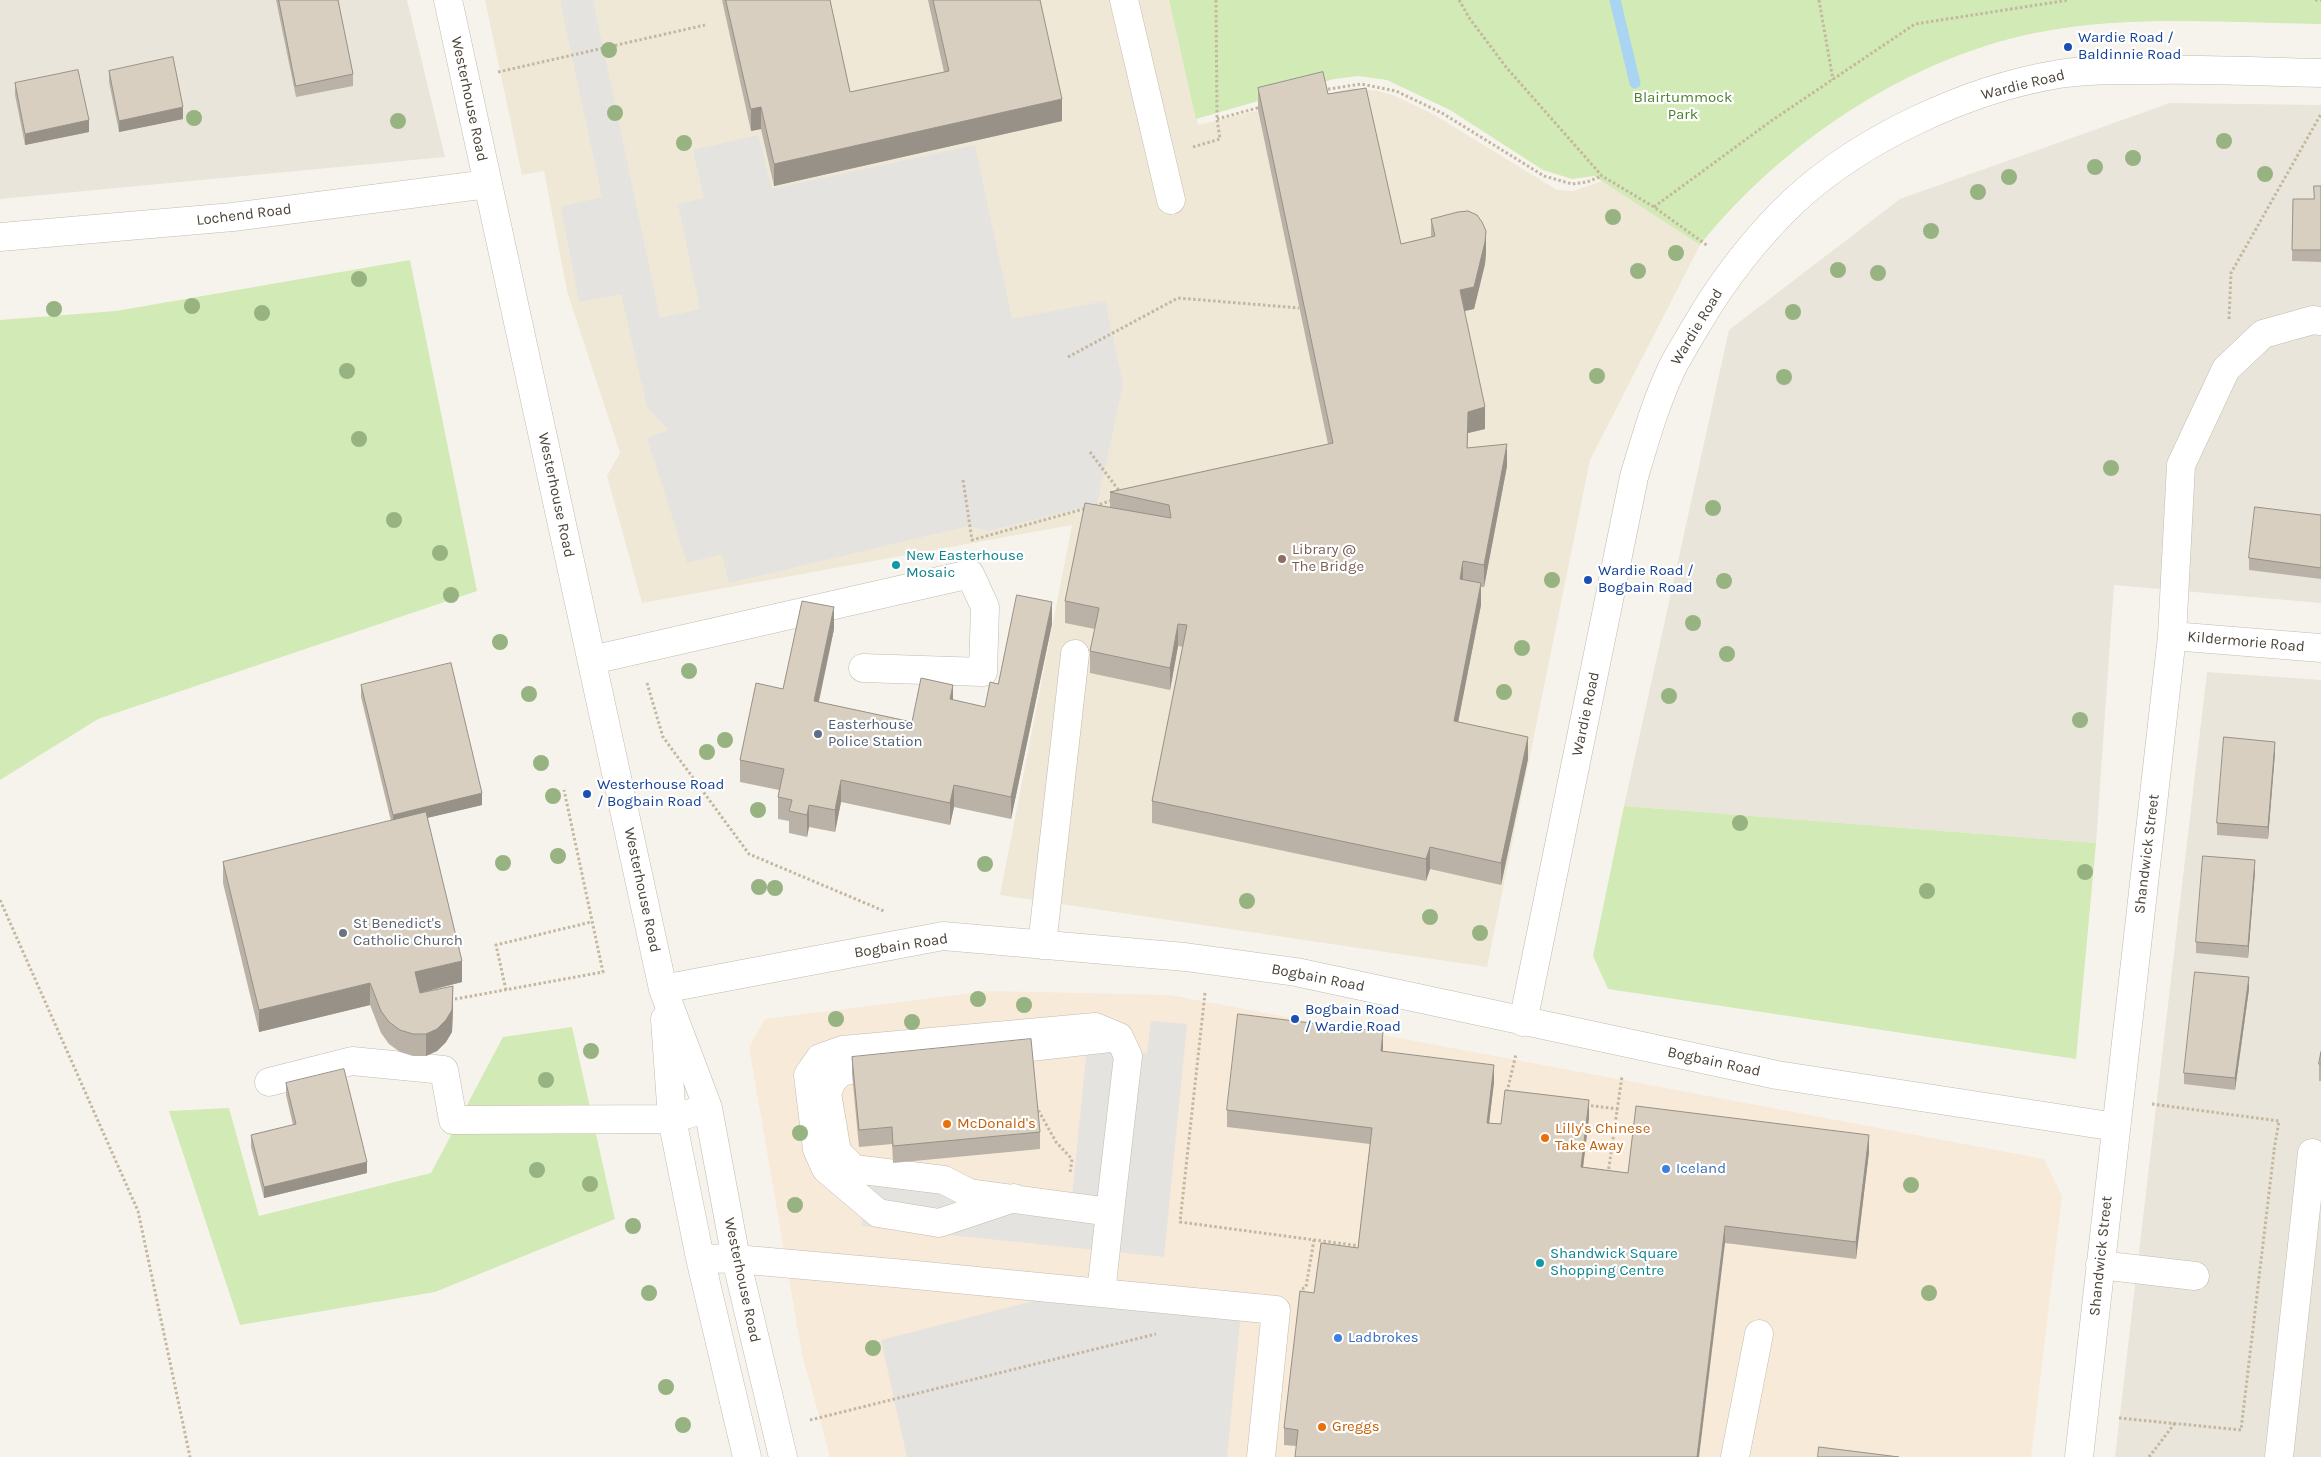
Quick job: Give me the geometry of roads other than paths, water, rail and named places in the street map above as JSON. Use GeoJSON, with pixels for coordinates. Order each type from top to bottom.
{"type":"FeatureCollection","features":[{"type":"Feature","properties":{"kind":"street","name":"Westerhouse Road"},"geometry":{"type":"LineString","coordinates":[[448,0],[663,989],[672,1119],[700,1258],[747,1457]]}},
{"type":"Feature","properties":{"kind":"street"},"geometry":{"type":"LineString","coordinates":[[1124,0],[1170,200]]}},
{"type":"Feature","properties":{"kind":"street","name":"Wardie Road"},"geometry":{"type":"LineString","coordinates":[[1523,1022],[1634,477],[1650,422],[1673,367],[1735,266],[1795,201],[1829,172],[1876,143],[1923,118],[1975,97],[2020,83],[2060,74],[2107,70],[2321,73]]}},
{"type":"Feature","properties":{"kind":"street","name":"Lochend Road"},"geometry":{"type":"LineString","coordinates":[[0,237],[233,217],[488,184]]}},
{"type":"Feature","properties":{"kind":"street","name":"Shandwick Street"},"geometry":{"type":"LineString","coordinates":[[2079,1457],[2172,636],[2181,465],[2226,369],[2263,334],[2313,320],[2321,321]]}},
{"type":"Feature","properties":{"kind":"street"},"geometry":{"type":"LineString","coordinates":[[592,660],[970,574],[985,607],[983,672],[863,668]]}},
{"type":"Feature","properties":{"kind":"street","name":"Kildermorie Road"},"geometry":{"type":"LineString","coordinates":[[2172,636],[2321,648]]}},
{"type":"Feature","properties":{"kind":"street"},"geometry":{"type":"LineString","coordinates":[[1042,945],[1075,654]]}},
{"type":"Feature","properties":{"kind":"street","name":"Bogbain Road"},"geometry":{"type":"LineString","coordinates":[[663,989],[943,936],[1208,960],[1296,972],[1777,1075],[2116,1127]]}},
{"type":"Feature","properties":{"kind":"street","name":"Westerhouse Road"},"geometry":{"type":"LineString","coordinates":[[663,989],[708,1108],[736,1259],[783,1457]]}},
{"type":"Feature","properties":{"kind":"street"},"geometry":{"type":"LineString","coordinates":[[1014,1198],[939,1223],[878,1213],[826,1169],[817,1149],[808,1075],[820,1058],[843,1050],[1095,1027],[1119,1037],[1128,1056],[1101,1293]]}},
{"type":"Feature","properties":{"kind":"street"},"geometry":{"type":"LineString","coordinates":[[1110,1212],[969,1193],[944,1180],[854,1169],[837,1152],[828,1093],[832,1081],[841,1072],[885,1064],[1119,1037]]}},
{"type":"Feature","properties":{"kind":"street"},"geometry":{"type":"LineString","coordinates":[[269,1082],[352,1061],[444,1070],[453,1120],[672,1119],[708,1108]]}},
{"type":"Feature","properties":{"kind":"street"},"geometry":{"type":"LineString","coordinates":[[2279,1457],[2301,1153]]}},
{"type":"Feature","properties":{"kind":"street"},"geometry":{"type":"LineString","coordinates":[[700,1258],[736,1259],[1276,1310],[1261,1457]]}},
{"type":"Feature","properties":{"kind":"street"},"geometry":{"type":"LineString","coordinates":[[2100,1265],[2195,1276]]}},
{"type":"Feature","properties":{"kind":"street"},"geometry":{"type":"LineString","coordinates":[[1735,1457],[1759,1334]]}},
{"type":"Feature","properties":{"kind":"waterway"},"geometry":{"type":"LineString","coordinates":[[1615,0],[1635,83]]}},
{"type":"Feature","properties":{"kind":"place","name":"Wardie Road / Baldinnie Road"},"geometry":{"type":"Point","coordinates":[2068,47]}},
{"type":"Feature","properties":{"kind":"place","name":"Library @ The Bridge"},"geometry":{"type":"Point","coordinates":[1282,559]}},
{"type":"Feature","properties":{"kind":"place","name":"New Easterhouse Mosaic"},"geometry":{"type":"Point","coordinates":[896,565]}},
{"type":"Feature","properties":{"kind":"place","name":"Wardie Road / Bogbain Road"},"geometry":{"type":"Point","coordinates":[1588,580]}},
{"type":"Feature","properties":{"kind":"place","name":"Easterhouse Police Station"},"geometry":{"type":"Point","coordinates":[818,734]}},
{"type":"Feature","properties":{"kind":"place","name":"Westerhouse Road / Bogbain Road"},"geometry":{"type":"Point","coordinates":[587,794]}},
{"type":"Feature","properties":{"kind":"place","name":"St Benedict's Catholic Church"},"geometry":{"type":"Point","coordinates":[343,933]}},
{"type":"Feature","properties":{"kind":"place","name":"Bogbain Road / Wardie Road"},"geometry":{"type":"Point","coordinates":[1295,1019]}},
{"type":"Feature","properties":{"kind":"place","name":"McDonald's"},"geometry":{"type":"Point","coordinates":[947,1124]}},
{"type":"Feature","properties":{"kind":"place","name":"Lilly's Chinese Take Away"},"geometry":{"type":"Point","coordinates":[1545,1138]}},
{"type":"Feature","properties":{"kind":"place","name":"Iceland"},"geometry":{"type":"Point","coordinates":[1666,1169]}},
{"type":"Feature","properties":{"kind":"place","name":"Shandwick Square Shopping Centre"},"geometry":{"type":"Point","coordinates":[1540,1263]}},
{"type":"Feature","properties":{"kind":"place","name":"Ladbrokes"},"geometry":{"type":"Point","coordinates":[1338,1338]}},
{"type":"Feature","properties":{"kind":"place","name":"Greggs"},"geometry":{"type":"Point","coordinates":[1322,1427]}},
{"type":"Feature","properties":{"kind":"park label","name":"Blairtummock Park"},"geometry":{"type":"Point","coordinates":[1683,106]}}]}
